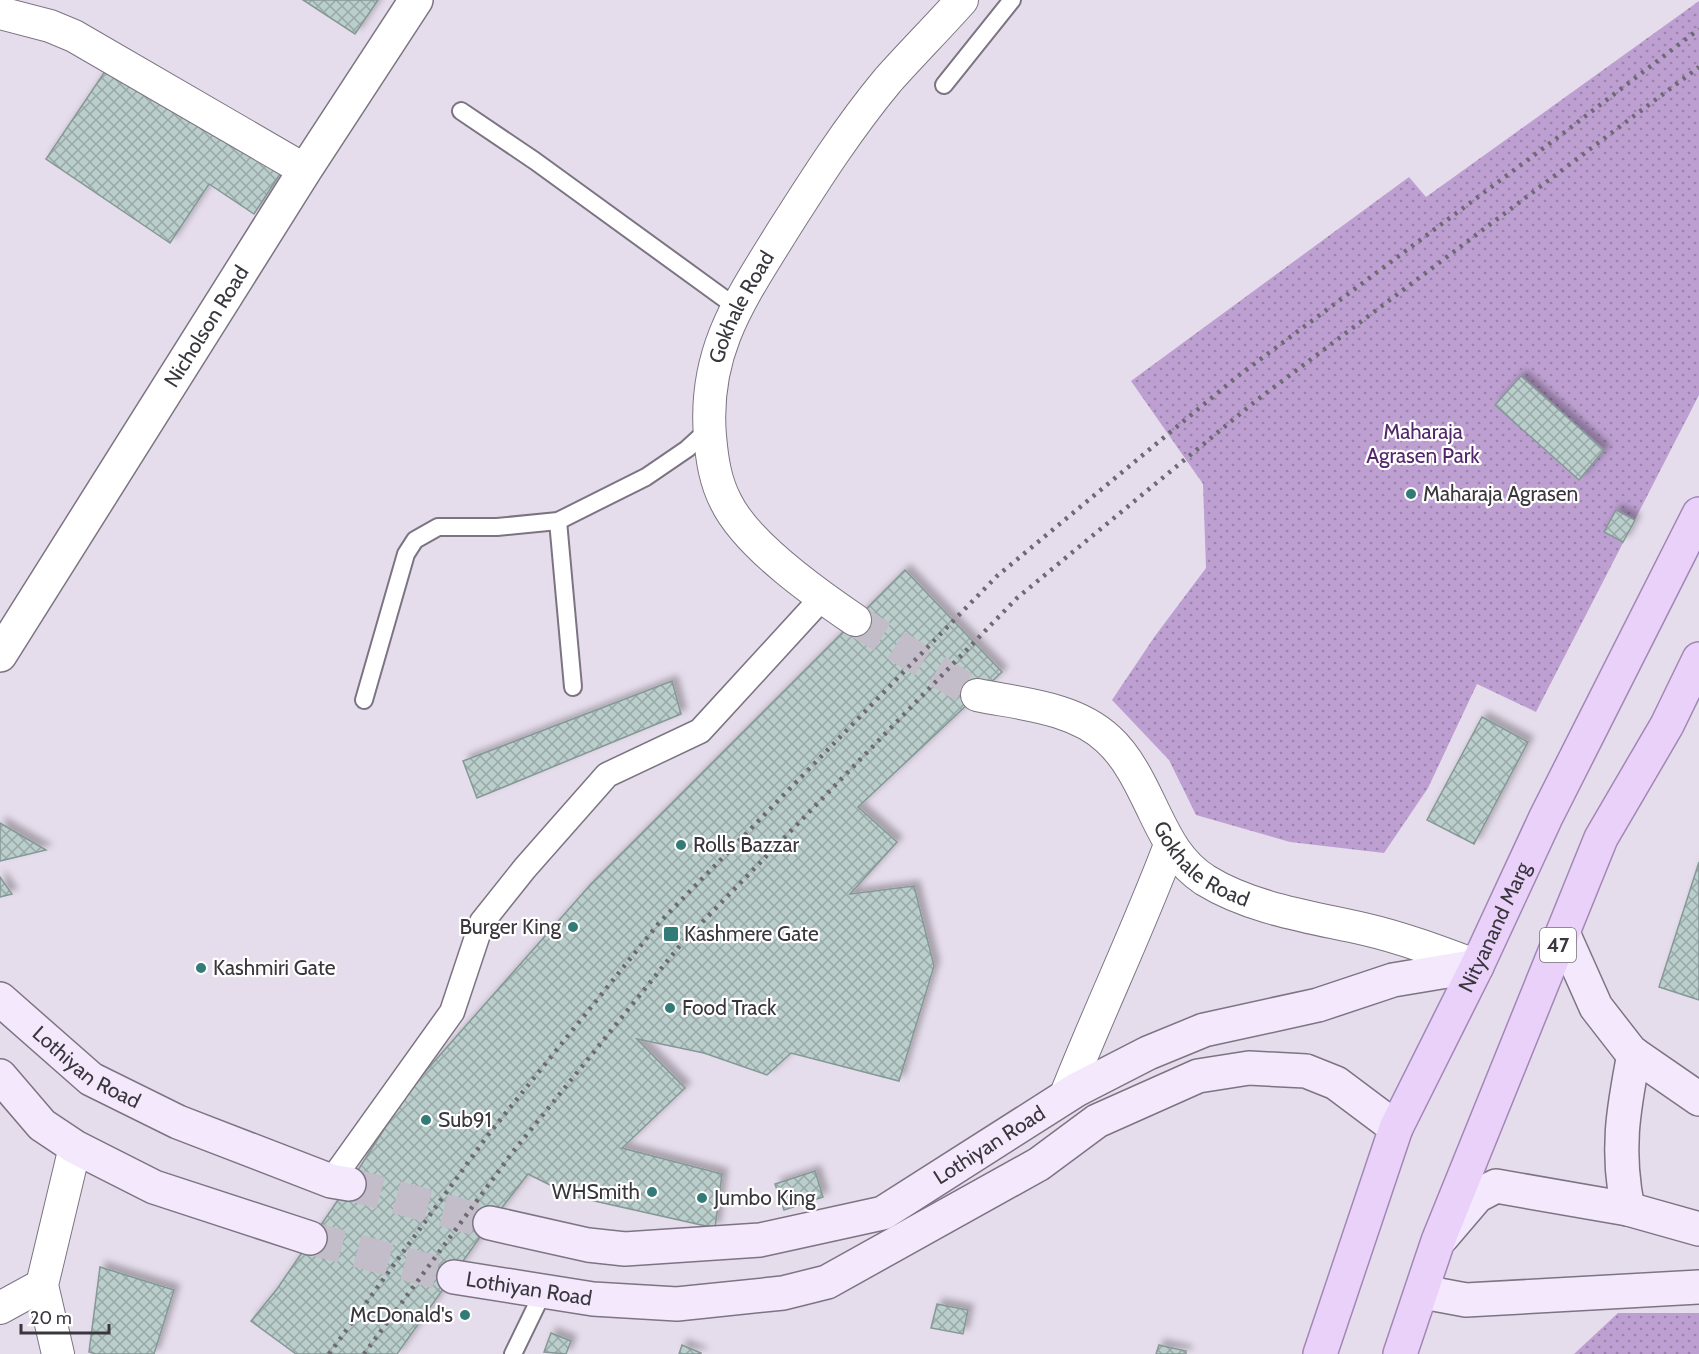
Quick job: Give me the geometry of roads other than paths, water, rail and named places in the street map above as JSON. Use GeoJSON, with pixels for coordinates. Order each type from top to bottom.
{"type":"FeatureCollection","features":[{"type":"Feature","properties":{"kind":"main road","name":"Nityanand Marg"},"geometry":{"type":"LineString","coordinates":[[1320,1354],[1396,1128],[1477,966],[1551,807],[1699,514]]}},
{"type":"Feature","properties":{"kind":"main road","name":"47"},"geometry":{"type":"LineString","coordinates":[[1401,1354],[1438,1241],[1601,838],[1667,725],[1699,659]]}},
{"type":"Feature","properties":{"kind":"main road"},"geometry":{"type":"LineString","coordinates":[[1563,933],[1596,1007],[1634,1054],[1699,1098]]}},
{"type":"Feature","properties":{"kind":"main road","name":"Lothiyan Road"},"geometry":{"type":"LineString","coordinates":[[490,1223],[588,1245],[625,1248],[760,1240],[883,1213],[1065,1097],[1148,1053],[1204,1030],[1318,1005],[1394,980],[1477,966]]}},
{"type":"Feature","properties":{"kind":"main road","name":"Lothiyan Road"},"geometry":{"type":"LineString","coordinates":[[0,999],[91,1079],[178,1122],[340,1183]]}},
{"type":"Feature","properties":{"kind":"main road"},"geometry":{"type":"LineString","coordinates":[[1628,1209],[1620,1173],[1622,1116],[1634,1054]]}},
{"type":"Feature","properties":{"kind":"main road","name":"Lothiyan Road"},"geometry":{"type":"LineString","coordinates":[[454,1277],[623,1302],[677,1304],[783,1293],[827,1282],[1039,1164],[1097,1121],[1198,1076],[1249,1068],[1306,1071],[1336,1083],[1396,1128]]}},
{"type":"Feature","properties":{"kind":"main road"},"geometry":{"type":"LineString","coordinates":[[0,1076],[42,1125],[75,1147],[154,1187],[310,1239]]}},
{"type":"Feature","properties":{"kind":"main road"},"geometry":{"type":"LineString","coordinates":[[1438,1241],[1477,1196],[1496,1186],[1628,1209],[1699,1229]]}},
{"type":"Feature","properties":{"kind":"main road"},"geometry":{"type":"LineString","coordinates":[[1423,1292],[1466,1300],[1699,1287]]}},
{"type":"Feature","properties":{"kind":"street","name":"Nicholson Road"},"geometry":{"type":"LineString","coordinates":[[0,655],[305,170],[416,0]]}},
{"type":"Feature","properties":{"kind":"street","name":"Gokhale Road"},"geometry":{"type":"LineString","coordinates":[[855,620],[822,598],[738,523],[717,481],[709,429],[710,385],[722,342],[736,307],[827,160],[890,78],[962,0]]}},
{"type":"Feature","properties":{"kind":"street"},"geometry":{"type":"LineString","coordinates":[[0,13],[50,26],[74,36],[305,170]]}},
{"type":"Feature","properties":{"kind":"street"},"geometry":{"type":"LineString","coordinates":[[340,1183],[452,1012],[482,922],[525,868],[607,775],[700,731],[822,598]]}},
{"type":"Feature","properties":{"kind":"street","name":"Gokhale Road"},"geometry":{"type":"LineString","coordinates":[[976,695],[1049,709],[1088,724],[1108,739],[1142,786],[1170,845],[1187,867],[1221,890],[1306,917],[1421,945],[1477,966]]}},
{"type":"Feature","properties":{"kind":"street"},"geometry":{"type":"LineString","coordinates":[[1065,1097],[1095,1020],[1145,912],[1170,845]]}},
{"type":"Feature","properties":{"kind":"street"},"geometry":{"type":"LineString","coordinates":[[58,1354],[42,1285],[75,1147]]}},
{"type":"Feature","properties":{"kind":"street"},"geometry":{"type":"LineString","coordinates":[[0,1308],[42,1285]]}},
{"type":"Feature","properties":{"kind":"lane"},"geometry":{"type":"LineString","coordinates":[[944,85],[1012,0]]}},
{"type":"Feature","properties":{"kind":"lane"},"geometry":{"type":"LineString","coordinates":[[461,111],[535,161],[736,307]]}},
{"type":"Feature","properties":{"kind":"lane"},"geometry":{"type":"LineString","coordinates":[[364,700],[406,554],[415,540],[438,527],[497,527],[558,521],[646,477],[709,429]]}},
{"type":"Feature","properties":{"kind":"lane"},"geometry":{"type":"LineString","coordinates":[[558,521],[573,687]]}},
{"type":"Feature","properties":{"kind":"lane"},"geometry":{"type":"LineString","coordinates":[[513,1354],[544,1290]]}},
{"type":"Feature","properties":{"kind":"tunnel"},"geometry":{"type":"LineString","coordinates":[[855,620],[977,695]]}},
{"type":"Feature","properties":{"kind":"tunnel"},"geometry":{"type":"LineString","coordinates":[[349,1184],[490,1223]]}},
{"type":"Feature","properties":{"kind":"tunnel"},"geometry":{"type":"LineString","coordinates":[[310,1238],[454,1277]]}},
{"type":"Feature","properties":{"kind":"railway"},"geometry":{"type":"LineString","coordinates":[[329,1354],[488,1135],[659,923],[997,576],[1238,376],[1699,29]]}},
{"type":"Feature","properties":{"kind":"railway"},"geometry":{"type":"LineString","coordinates":[[364,1354],[512,1153],[682,943],[1017,598],[1257,400],[1699,67]]}},
{"type":"Feature","properties":{"kind":"place","name":"Maharaja Agrasen"},"geometry":{"type":"Point","coordinates":[1411,494]}},
{"type":"Feature","properties":{"kind":"place","name":"Rolls Bazzar"},"geometry":{"type":"Point","coordinates":[681,845]}},
{"type":"Feature","properties":{"kind":"place","name":"Burger King"},"geometry":{"type":"Point","coordinates":[573,927]}},
{"type":"Feature","properties":{"kind":"place","name":"Kashmere Gate"},"geometry":{"type":"Point","coordinates":[671,934]}},
{"type":"Feature","properties":{"kind":"place","name":"Kashmiri Gate"},"geometry":{"type":"Point","coordinates":[201,968]}},
{"type":"Feature","properties":{"kind":"place","name":"Food Track"},"geometry":{"type":"Point","coordinates":[670,1008]}},
{"type":"Feature","properties":{"kind":"place","name":"Sub91"},"geometry":{"type":"Point","coordinates":[426,1120]}},
{"type":"Feature","properties":{"kind":"place","name":"WHSmith"},"geometry":{"type":"Point","coordinates":[652,1192]}},
{"type":"Feature","properties":{"kind":"place","name":"Jumbo King"},"geometry":{"type":"Point","coordinates":[702,1198]}},
{"type":"Feature","properties":{"kind":"place","name":"McDonald's"},"geometry":{"type":"Point","coordinates":[465,1315]}},
{"type":"Feature","properties":{"kind":"park label","name":"Maharaja Agrasen Park"},"geometry":{"type":"Point","coordinates":[1423,444]}}]}
